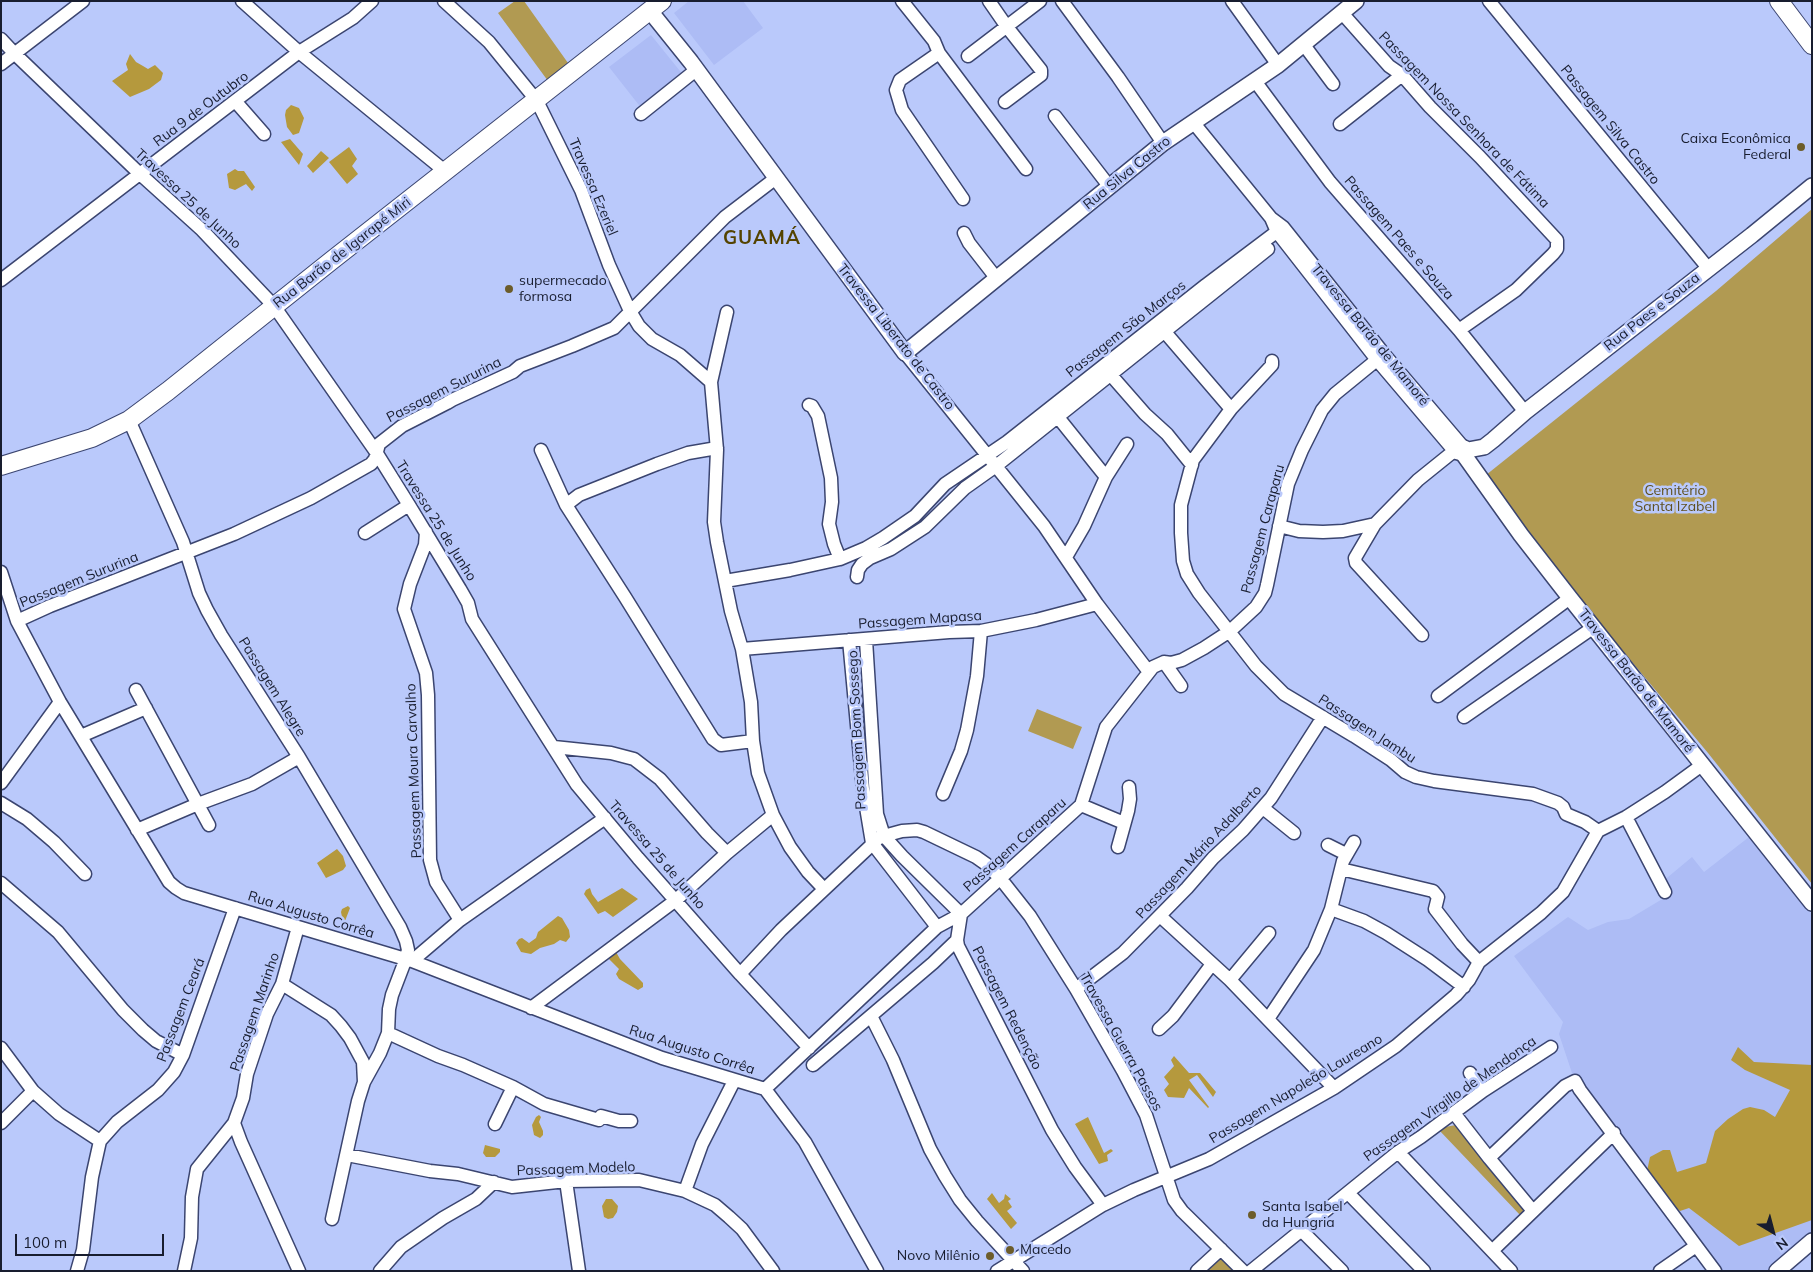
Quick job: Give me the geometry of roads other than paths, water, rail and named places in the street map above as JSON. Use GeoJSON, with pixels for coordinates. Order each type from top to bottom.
{"type":"FeatureCollection","features":[{"type":"Feature","properties":{"kind":"main road"},"geometry":{"type":"LineString","coordinates":[[1779,1],[1812,45]]}},
{"type":"Feature","properties":{"kind":"main road","name":"Rua Barão de Igarapé Miri"},"geometry":{"type":"LineString","coordinates":[[1,466],[92,438],[130,420],[536,101],[652,4]]}},
{"type":"Feature","properties":{"kind":"street"},"geometry":{"type":"LineString","coordinates":[[1,64],[83,1]]}},
{"type":"Feature","properties":{"kind":"street"},"geometry":{"type":"LineString","coordinates":[[242,1],[299,52],[446,172]]}},
{"type":"Feature","properties":{"kind":"street","name":"Rua 9 de Outubro"},"geometry":{"type":"LineString","coordinates":[[1,280],[299,52],[353,18],[372,1]]}},
{"type":"Feature","properties":{"kind":"street","name":"Travessa Ezeriel"},"geometry":{"type":"LineString","coordinates":[[444,1],[489,42],[536,101],[581,190],[609,265],[639,326],[652,339],[680,355],[710,382]]}},
{"type":"Feature","properties":{"kind":"street"},"geometry":{"type":"LineString","coordinates":[[902,1],[934,41],[939,52],[1026,169]]}},
{"type":"Feature","properties":{"kind":"street"},"geometry":{"type":"LineString","coordinates":[[990,1],[1007,27],[1041,70],[1040,75],[1004,102]]}},
{"type":"Feature","properties":{"kind":"street"},"geometry":{"type":"LineString","coordinates":[[968,56],[1040,1]]}},
{"type":"Feature","properties":{"kind":"street"},"geometry":{"type":"LineString","coordinates":[[1062,1],[1118,77],[1163,143]]}},
{"type":"Feature","properties":{"kind":"street"},"geometry":{"type":"LineString","coordinates":[[1232,1],[1278,65]]}},
{"type":"Feature","properties":{"kind":"street","name":"Rua Silva Castro"},"geometry":{"type":"LineString","coordinates":[[905,353],[1163,143],[1278,65],[1356,1]]}},
{"type":"Feature","properties":{"kind":"street","name":"Passagem Silva Castro"},"geometry":{"type":"LineString","coordinates":[[1489,1],[1708,268]]}},
{"type":"Feature","properties":{"kind":"street","name":"Travessa Liberato de Castro"},"geometry":{"type":"LineString","coordinates":[[652,4],[696,70],[905,353],[992,460],[1066,557],[1098,604],[1149,672]]}},
{"type":"Feature","properties":{"kind":"street","name":"Passagem Nossa Senhora de Fátima"},"geometry":{"type":"LineString","coordinates":[[1342,13],[1389,66],[1402,75],[1430,107],[1557,240],[1556,249],[1516,290],[1459,330]]}},
{"type":"Feature","properties":{"kind":"street","name":"Travessa 25 de Junho"},"geometry":{"type":"LineString","coordinates":[[1,40],[140,174],[202,230],[274,306],[376,452],[468,602],[472,618],[577,785],[740,974],[809,1048]]}},
{"type":"Feature","properties":{"kind":"street"},"geometry":{"type":"LineString","coordinates":[[1304,45],[1333,84]]}},
{"type":"Feature","properties":{"kind":"street"},"geometry":{"type":"LineString","coordinates":[[939,52],[900,80],[896,90],[902,110],[963,199]]}},
{"type":"Feature","properties":{"kind":"street"},"geometry":{"type":"LineString","coordinates":[[641,114],[696,70]]}},
{"type":"Feature","properties":{"kind":"street"},"geometry":{"type":"LineString","coordinates":[[1340,124],[1402,75]]}},
{"type":"Feature","properties":{"kind":"street","name":"Passagem Paes e Souza"},"geometry":{"type":"LineString","coordinates":[[1255,81],[1330,182],[1459,330],[1524,412]]}},
{"type":"Feature","properties":{"kind":"street"},"geometry":{"type":"LineString","coordinates":[[236,102],[264,134]]}},
{"type":"Feature","properties":{"kind":"street"},"geometry":{"type":"LineString","coordinates":[[1055,116],[1110,186]]}},
{"type":"Feature","properties":{"kind":"street","name":"Travessa Barão de Mamoré"},"geometry":{"type":"LineString","coordinates":[[1193,122],[1380,357],[1461,451],[1521,535],[1812,903]]}},
{"type":"Feature","properties":{"kind":"street","name":"Passagem Sururina"},"geometry":{"type":"LineString","coordinates":[[17,621],[109,582],[187,553],[311,498],[371,464],[375,459],[379,444],[402,426],[452,400],[513,372],[520,366],[614,328],[725,217],[776,178]]}},
{"type":"Feature","properties":{"kind":"street","name":"Rua Paes e Souza"},"geometry":{"type":"LineString","coordinates":[[1461,451],[1484,448],[1524,412],[1812,186]]}},
{"type":"Feature","properties":{"kind":"street"},"geometry":{"type":"LineString","coordinates":[[964,233],[969,243],[997,279]]}},
{"type":"Feature","properties":{"kind":"street","name":"Passagem São Marços"},"geometry":{"type":"LineString","coordinates":[[992,460],[1057,416],[1164,331],[1282,233]]}},
{"type":"Feature","properties":{"kind":"street","name":"Passagem São Marços"},"geometry":{"type":"LineString","coordinates":[[992,460],[1007,442],[1206,285],[1282,233]]}},
{"type":"Feature","properties":{"kind":"street"},"geometry":{"type":"LineString","coordinates":[[727,312],[710,382],[717,448],[714,522],[731,611],[742,649],[752,702],[753,741],[758,773],[772,815],[790,847],[808,872],[824,889]]}},
{"type":"Feature","properties":{"kind":"street"},"geometry":{"type":"LineString","coordinates":[[1164,331],[1231,409]]}},
{"type":"Feature","properties":{"kind":"street","name":"Passagem Caraparu"},"geometry":{"type":"LineString","coordinates":[[765,1090],[937,927],[961,914],[1081,804],[1106,727],[1157,664],[1182,660],[1230,631],[1256,607],[1265,593],[1288,484],[1302,450],[1322,410],[1335,394],[1380,357]]}},
{"type":"Feature","properties":{"kind":"street","name":"Passagem Jambu"},"geometry":{"type":"LineString","coordinates":[[1272,361],[1272,365],[1231,409],[1193,460],[1181,505],[1183,561],[1192,583],[1269,680],[1299,704],[1391,760],[1405,772],[1416,777],[1453,784],[1533,794],[1558,803],[1563,807],[1566,814],[1585,822],[1598,831]]}},
{"type":"Feature","properties":{"kind":"street"},"geometry":{"type":"LineString","coordinates":[[1110,374],[1192,465]]}},
{"type":"Feature","properties":{"kind":"street"},"geometry":{"type":"LineString","coordinates":[[809,405],[812,406],[818,416],[831,478],[832,502],[829,524],[840,559]]}},
{"type":"Feature","properties":{"kind":"street"},"geometry":{"type":"LineString","coordinates":[[1057,416],[1106,477]]}},
{"type":"Feature","properties":{"kind":"street","name":"Passagem Alegre"},"geometry":{"type":"LineString","coordinates":[[130,420],[187,553],[199,593],[207,610],[405,936],[408,961]]}},
{"type":"Feature","properties":{"kind":"street","name":"Rua Paes e Souza"},"geometry":{"type":"LineString","coordinates":[[1481,478],[1483,457],[1493,440]]}},
{"type":"Feature","properties":{"kind":"street"},"geometry":{"type":"LineString","coordinates":[[1066,557],[1088,517],[1106,477],[1127,444]]}},
{"type":"Feature","properties":{"kind":"street"},"geometry":{"type":"LineString","coordinates":[[566,505],[579,495],[657,464],[688,453],[717,448]]}},
{"type":"Feature","properties":{"kind":"street"},"geometry":{"type":"LineString","coordinates":[[541,450],[566,505],[626,597],[713,739],[721,745],[753,741]]}},
{"type":"Feature","properties":{"kind":"street"},"geometry":{"type":"LineString","coordinates":[[1422,635],[1356,563],[1356,558],[1375,524],[1418,480],[1461,451]]}},
{"type":"Feature","properties":{"kind":"street"},"geometry":{"type":"LineString","coordinates":[[725,581],[840,559],[866,548],[915,516],[945,484],[992,460]]}},
{"type":"Feature","properties":{"kind":"street"},"geometry":{"type":"LineString","coordinates":[[857,577],[858,570],[862,564],[870,558],[891,549],[924,527],[992,460]]}},
{"type":"Feature","properties":{"kind":"street"},"geometry":{"type":"LineString","coordinates":[[365,533],[409,505]]}},
{"type":"Feature","properties":{"kind":"street"},"geometry":{"type":"LineString","coordinates":[[1279,526],[1299,531],[1323,532],[1343,531],[1375,524]]}},
{"type":"Feature","properties":{"kind":"street","name":"Passagem Moura Carvalho"},"geometry":{"type":"LineString","coordinates":[[426,532],[425,545],[410,584],[404,609],[426,673],[430,860],[436,882],[460,920]]}},
{"type":"Feature","properties":{"kind":"street","name":"Rua Augusto Corrêa"},"geometry":{"type":"LineString","coordinates":[[1,572],[17,621],[60,702],[169,882],[176,888],[184,894],[408,961],[662,1058],[765,1090],[805,1142],[877,1271]]}},
{"type":"Feature","properties":{"kind":"street"},"geometry":{"type":"LineString","coordinates":[[1438,696],[1570,598]]}},
{"type":"Feature","properties":{"kind":"street","name":"Passagem Mapasa"},"geometry":{"type":"LineString","coordinates":[[742,649],[981,631],[1036,620],[1098,604]]}},
{"type":"Feature","properties":{"kind":"street"},"geometry":{"type":"LineString","coordinates":[[1464,717],[1594,627]]}},
{"type":"Feature","properties":{"kind":"street"},"geometry":{"type":"LineString","coordinates":[[943,794],[961,751],[966,730],[977,676],[981,631]]}},
{"type":"Feature","properties":{"kind":"street","name":"Passagem Bom Sossego"},"geometry":{"type":"LineString","coordinates":[[858,640],[877,814],[878,839]]}},
{"type":"Feature","properties":{"kind":"street","name":"Passagem Bom Sossego"},"geometry":{"type":"LineString","coordinates":[[858,640],[863,789],[878,839]]}},
{"type":"Feature","properties":{"kind":"street"},"geometry":{"type":"LineString","coordinates":[[1164,662],[1181,686]]}},
{"type":"Feature","properties":{"kind":"street"},"geometry":{"type":"LineString","coordinates":[[136,690],[209,825]]}},
{"type":"Feature","properties":{"kind":"street"},"geometry":{"type":"LineString","coordinates":[[1,783],[60,702]]}},
{"type":"Feature","properties":{"kind":"street"},"geometry":{"type":"LineString","coordinates":[[81,736],[146,708]]}},
{"type":"Feature","properties":{"kind":"street","name":"Passagem Mário Adalberto"},"geometry":{"type":"LineString","coordinates":[[1076,988],[1123,954],[1212,858],[1243,830],[1263,808],[1298,758],[1323,717]]}},
{"type":"Feature","properties":{"kind":"street"},"geometry":{"type":"LineString","coordinates":[[554,747],[611,753],[634,759],[660,779],[707,833],[727,852]]}},
{"type":"Feature","properties":{"kind":"street"},"geometry":{"type":"LineString","coordinates":[[137,830],[252,784],[298,757]]}},
{"type":"Feature","properties":{"kind":"street"},"geometry":{"type":"LineString","coordinates":[[1598,831],[1626,817],[1702,765]]}},
{"type":"Feature","properties":{"kind":"street"},"geometry":{"type":"LineString","coordinates":[[1118,847],[1130,799],[1129,787]]}},
{"type":"Feature","properties":{"kind":"street"},"geometry":{"type":"LineString","coordinates":[[1,803],[27,819],[48,836],[85,874]]}},
{"type":"Feature","properties":{"kind":"street"},"geometry":{"type":"LineString","coordinates":[[1081,804],[1124,824]]}},
{"type":"Feature","properties":{"kind":"street"},"geometry":{"type":"LineString","coordinates":[[1263,808],[1294,833]]}},
{"type":"Feature","properties":{"kind":"street"},"geometry":{"type":"LineString","coordinates":[[531,1008],[676,900],[727,852],[772,815]]}},
{"type":"Feature","properties":{"kind":"street"},"geometry":{"type":"LineString","coordinates":[[1626,817],[1665,892]]}},
{"type":"Feature","properties":{"kind":"street"},"geometry":{"type":"LineString","coordinates":[[332,1219],[354,1115],[364,1082],[380,1053],[388,1033],[388,1015],[392,995],[408,961],[460,920],[605,818]]}},
{"type":"Feature","properties":{"kind":"street"},"geometry":{"type":"LineString","coordinates":[[740,974],[824,889],[878,839],[910,830],[924,832],[976,857],[1000,878]]}},
{"type":"Feature","properties":{"kind":"street","name":"Passagem Napoleão Laureano"},"geometry":{"type":"LineString","coordinates":[[997,1271],[1103,1206],[1209,1159],[1334,1088],[1396,1046],[1464,987],[1480,962],[1541,913],[1563,892],[1598,831]]}},
{"type":"Feature","properties":{"kind":"street"},"geometry":{"type":"LineString","coordinates":[[878,839],[961,914]]}},
{"type":"Feature","properties":{"kind":"street"},"geometry":{"type":"LineString","coordinates":[[878,839],[937,927]]}},
{"type":"Feature","properties":{"kind":"street"},"geometry":{"type":"LineString","coordinates":[[1268,1019],[1314,950],[1332,903],[1340,869],[1346,854],[1354,842]]}},
{"type":"Feature","properties":{"kind":"street"},"geometry":{"type":"LineString","coordinates":[[1328,844],[1346,854]]}},
{"type":"Feature","properties":{"kind":"street"},"geometry":{"type":"LineString","coordinates":[[1340,869],[1433,891],[1438,897],[1436,909],[1462,944],[1480,962]]}},
{"type":"Feature","properties":{"kind":"street","name":"Travessa Guerra Passos"},"geometry":{"type":"LineString","coordinates":[[1000,878],[1030,916],[1076,988],[1140,1101],[1174,1200],[1182,1211],[1243,1271]]}},
{"type":"Feature","properties":{"kind":"street"},"geometry":{"type":"LineString","coordinates":[[1,883],[58,932],[123,1010],[143,1030],[156,1041],[183,1055]]}},
{"type":"Feature","properties":{"kind":"street"},"geometry":{"type":"LineString","coordinates":[[1332,903],[1386,933],[1428,960],[1464,987]]}},
{"type":"Feature","properties":{"kind":"street","name":"Passagem Ceará"},"geometry":{"type":"LineString","coordinates":[[77,1271],[86,1230],[92,1177],[100,1141],[117,1122],[169,1080],[183,1055],[235,908]]}},
{"type":"Feature","properties":{"kind":"street","name":"Passagem Redenção"},"geometry":{"type":"LineString","coordinates":[[961,914],[956,940],[1052,1130],[1075,1167],[1103,1206]]}},
{"type":"Feature","properties":{"kind":"street"},"geometry":{"type":"LineString","coordinates":[[1160,916],[1230,980],[1334,1088]]}},
{"type":"Feature","properties":{"kind":"street","name":"Passagem Marinho"},"geometry":{"type":"LineString","coordinates":[[184,1271],[191,1238],[192,1197],[197,1169],[234,1123],[243,1098],[247,1074],[267,1014],[282,984],[298,927]]}},
{"type":"Feature","properties":{"kind":"street"},"geometry":{"type":"LineString","coordinates":[[1230,980],[1269,933]]}},
{"type":"Feature","properties":{"kind":"street"},"geometry":{"type":"LineString","coordinates":[[813,1065],[933,963],[956,940]]}},
{"type":"Feature","properties":{"kind":"street"},"geometry":{"type":"LineString","coordinates":[[1159,1029],[1172,1016],[1212,964]]}},
{"type":"Feature","properties":{"kind":"street"},"geometry":{"type":"LineString","coordinates":[[282,984],[331,1015],[341,1026],[363,1062],[364,1082]]}},
{"type":"Feature","properties":{"kind":"street"},"geometry":{"type":"LineString","coordinates":[[872,1016],[893,1060],[930,1149],[945,1176],[977,1222],[1024,1271]]}},
{"type":"Feature","properties":{"kind":"street"},"geometry":{"type":"LineString","coordinates":[[388,1033],[513,1087],[544,1104],[599,1120],[600,1116],[619,1121],[631,1121]]}},
{"type":"Feature","properties":{"kind":"street","name":"Passagem Virgillo de Mendonça"},"geometry":{"type":"LineString","coordinates":[[1251,1271],[1398,1152],[1483,1091],[1551,1047]]}},
{"type":"Feature","properties":{"kind":"street"},"geometry":{"type":"LineString","coordinates":[[1,1048],[33,1091],[67,1120],[100,1141]]}},
{"type":"Feature","properties":{"kind":"street"},"geometry":{"type":"LineString","coordinates":[[1470,1073],[1483,1091]]}},
{"type":"Feature","properties":{"kind":"street"},"geometry":{"type":"LineString","coordinates":[[685,1192],[709,1130],[734,1081]]}},
{"type":"Feature","properties":{"kind":"street"},"geometry":{"type":"LineString","coordinates":[[1489,1158],[1565,1086],[1574,1081],[1716,1271]]}},
{"type":"Feature","properties":{"kind":"street"},"geometry":{"type":"LineString","coordinates":[[495,1124],[513,1087]]}},
{"type":"Feature","properties":{"kind":"street"},"geometry":{"type":"LineString","coordinates":[[1,1123],[33,1091]]}},
{"type":"Feature","properties":{"kind":"street"},"geometry":{"type":"LineString","coordinates":[[1454,1113],[1533,1211]]}},
{"type":"Feature","properties":{"kind":"street"},"geometry":{"type":"LineString","coordinates":[[234,1123],[299,1271]]}},
{"type":"Feature","properties":{"kind":"street"},"geometry":{"type":"LineString","coordinates":[[1492,1250],[1614,1133]]}},
{"type":"Feature","properties":{"kind":"street"},"geometry":{"type":"LineString","coordinates":[[1398,1152],[1511,1271]]}},
{"type":"Feature","properties":{"kind":"street","name":"Passagem Modelo"},"geometry":{"type":"LineString","coordinates":[[347,1154],[512,1186],[566,1181],[639,1180],[685,1192],[714,1205],[742,1229],[773,1271]]}},
{"type":"Feature","properties":{"kind":"street"},"geometry":{"type":"LineString","coordinates":[[566,1181],[579,1271]]}},
{"type":"Feature","properties":{"kind":"street"},"geometry":{"type":"LineString","coordinates":[[380,1271],[401,1247],[443,1218],[476,1199],[494,1182]]}},
{"type":"Feature","properties":{"kind":"street"},"geometry":{"type":"LineString","coordinates":[[1348,1193],[1424,1271]]}},
{"type":"Feature","properties":{"kind":"street"},"geometry":{"type":"LineString","coordinates":[[1301,1230],[1342,1271]]}},
{"type":"Feature","properties":{"kind":"street"},"geometry":{"type":"LineString","coordinates":[[1778,1271],[1812,1241]]}},
{"type":"Feature","properties":{"kind":"street"},"geometry":{"type":"LineString","coordinates":[[1660,1271],[1696,1246]]}},
{"type":"Feature","properties":{"kind":"street"},"geometry":{"type":"LineString","coordinates":[[1196,1270],[1221,1249]]}},
{"type":"Feature","properties":{"kind":"place","name":"Caixa Econômica Federal"},"geometry":{"type":"Point","coordinates":[1801,147]}},
{"type":"Feature","properties":{"kind":"place","name":"supermecado formosa"},"geometry":{"type":"Point","coordinates":[509,289]}},
{"type":"Feature","properties":{"kind":"place","name":"Santa Isabel da Hungria"},"geometry":{"type":"Point","coordinates":[1252,1215]}},
{"type":"Feature","properties":{"kind":"place","name":"Macedo"},"geometry":{"type":"Point","coordinates":[1010,1250]}},
{"type":"Feature","properties":{"kind":"place","name":"Novo Milênio"},"geometry":{"type":"Point","coordinates":[990,1256]}},
{"type":"Feature","properties":{"kind":"district","name":"GUAMÁ"},"geometry":{"type":"Point","coordinates":[762,238]}},
{"type":"Feature","properties":{"kind":"park label","name":"Cemitério Santa Izabel"},"geometry":{"type":"Point","coordinates":[1675,500]}}]}
